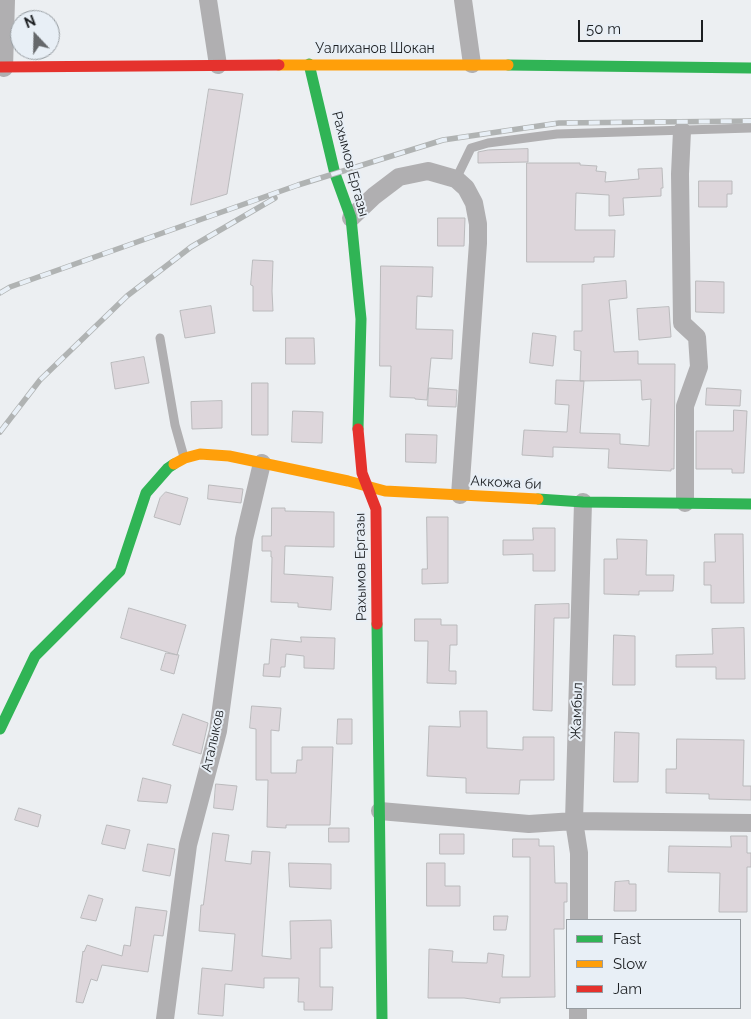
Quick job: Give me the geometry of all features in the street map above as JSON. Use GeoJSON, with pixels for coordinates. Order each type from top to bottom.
{"type":"FeatureCollection","features":[{"type":"Feature","properties":{"kind":"street"},"geometry":{"type":"LineString","coordinates":[[2,68],[6,0]]}},
{"type":"Feature","properties":{"kind":"street"},"geometry":{"type":"LineString","coordinates":[[208,0],[218,65]]}},
{"type":"Feature","properties":{"kind":"street"},"geometry":{"type":"LineString","coordinates":[[463,0],[472,64]]}},
{"type":"Feature","properties":{"kind":"street","name":"Уалиханов Шокан"},"geometry":{"type":"LineString","coordinates":[[2,68],[309,64],[751,68]]}},
{"type":"Feature","properties":{"kind":"street","name":"Рахымов Ергазы"},"geometry":{"type":"LineString","coordinates":[[309,64],[335,174],[351,218],[361,319],[358,429],[362,473],[376,509],[382,1019]]}},
{"type":"Feature","properties":{"kind":"street"},"geometry":{"type":"LineString","coordinates":[[682,131],[680,174],[682,323],[697,337],[699,367],[685,406],[685,503]]}},
{"type":"Feature","properties":{"kind":"street"},"geometry":{"type":"LineString","coordinates":[[351,218],[374,196],[399,177],[428,171],[456,179],[466,188],[474,203],[478,224],[478,243],[460,495]]}},
{"type":"Feature","properties":{"kind":"street","name":"Аккожа би"},"geometry":{"type":"LineString","coordinates":[[185,458],[200,454],[229,456],[385,491],[584,502],[751,504]]}},
{"type":"Feature","properties":{"kind":"street"},"geometry":{"type":"LineString","coordinates":[[0,728],[35,656],[120,571],[146,493],[168,468],[185,458]]}},
{"type":"Feature","properties":{"kind":"street","name":"Аталыков"},"geometry":{"type":"LineString","coordinates":[[165,1019],[188,846],[218,731],[244,539],[262,463]]}},
{"type":"Feature","properties":{"kind":"street","name":"Жамбыл"},"geometry":{"type":"LineString","coordinates":[[579,919],[579,853],[574,821],[584,502]]}},
{"type":"Feature","properties":{"kind":"street"},"geometry":{"type":"LineString","coordinates":[[380,811],[529,824],[574,821],[751,823]]}},
{"type":"Feature","properties":{"kind":"lane"},"geometry":{"type":"LineString","coordinates":[[456,179],[471,148],[488,143],[557,134],[751,128]]}},
{"type":"Feature","properties":{"kind":"lane"},"geometry":{"type":"LineString","coordinates":[[160,338],[175,425],[185,458]]}},
{"type":"Feature","properties":{"kind":"building"},"geometry":{"type":"Polygon","coordinates":[[[209,89],[243,94],[227,194],[191,205],[209,89]]]}},
{"type":"Feature","properties":{"kind":"building"},"geometry":{"type":"Polygon","coordinates":[[[528,149],[528,162],[478,163],[478,152],[528,149]]]}},
{"type":"Feature","properties":{"kind":"building"},"geometry":{"type":"Polygon","coordinates":[[[527,163],[580,163],[580,165],[597,166],[596,171],[606,172],[605,182],[639,179],[638,169],[662,168],[663,188],[661,188],[661,196],[623,198],[624,215],[609,216],[609,195],[576,193],[575,230],[615,230],[614,257],[594,257],[594,262],[527,262],[527,163]]]}},
{"type":"Feature","properties":{"kind":"building"},"geometry":{"type":"Polygon","coordinates":[[[699,181],[732,181],[732,194],[727,194],[727,207],[699,207],[699,181]]]}},
{"type":"Feature","properties":{"kind":"building"},"geometry":{"type":"Polygon","coordinates":[[[438,218],[465,218],[464,246],[438,246],[438,218]]]}},
{"type":"Feature","properties":{"kind":"building"},"geometry":{"type":"Polygon","coordinates":[[[253,260],[273,261],[273,311],[253,311],[253,286],[251,285],[253,260]]]}},
{"type":"Feature","properties":{"kind":"building"},"geometry":{"type":"Polygon","coordinates":[[[381,266],[433,267],[432,297],[417,296],[416,329],[453,330],[452,359],[431,358],[427,400],[390,397],[391,366],[380,366],[381,266]]]}},
{"type":"Feature","properties":{"kind":"building"},"geometry":{"type":"Polygon","coordinates":[[[626,281],[627,298],[609,300],[614,352],[638,351],[638,364],[675,364],[674,469],[671,469],[671,471],[608,468],[609,449],[553,447],[553,457],[522,455],[524,430],[567,432],[569,405],[555,404],[556,380],[580,381],[581,351],[574,350],[574,331],[582,331],[582,285],[626,281]],[[641,380],[583,381],[580,433],[620,434],[620,444],[649,446],[651,399],[642,400],[641,380]]]}},
{"type":"Feature","properties":{"kind":"building"},"geometry":{"type":"Polygon","coordinates":[[[696,281],[724,282],[724,313],[696,312],[696,281]]]}},
{"type":"Feature","properties":{"kind":"building"},"geometry":{"type":"Polygon","coordinates":[[[211,306],[215,333],[185,338],[180,311],[211,306]]]}},
{"type":"Feature","properties":{"kind":"building"},"geometry":{"type":"Polygon","coordinates":[[[669,307],[671,337],[639,340],[637,309],[669,307]]]}},
{"type":"Feature","properties":{"kind":"building"},"geometry":{"type":"Polygon","coordinates":[[[533,333],[556,336],[553,366],[530,363],[533,333]]]}},
{"type":"Feature","properties":{"kind":"building"},"geometry":{"type":"Polygon","coordinates":[[[286,338],[314,338],[315,364],[286,364],[286,338]]]}},
{"type":"Feature","properties":{"kind":"building"},"geometry":{"type":"Polygon","coordinates":[[[144,357],[149,383],[115,389],[111,363],[144,357]]]}},
{"type":"Feature","properties":{"kind":"building"},"geometry":{"type":"Polygon","coordinates":[[[252,383],[268,383],[268,435],[252,435],[252,383]]]}},
{"type":"Feature","properties":{"kind":"building"},"geometry":{"type":"Polygon","coordinates":[[[429,388],[457,390],[456,407],[428,406],[429,388]]]}},
{"type":"Feature","properties":{"kind":"building"},"geometry":{"type":"Polygon","coordinates":[[[707,388],[741,390],[740,406],[706,405],[707,388]]]}},
{"type":"Feature","properties":{"kind":"building"},"geometry":{"type":"Polygon","coordinates":[[[222,401],[222,428],[192,429],[191,402],[222,401]]]}},
{"type":"Feature","properties":{"kind":"building"},"geometry":{"type":"Polygon","coordinates":[[[734,410],[747,411],[744,473],[732,473],[732,469],[696,469],[696,431],[733,431],[734,410]]]}},
{"type":"Feature","properties":{"kind":"building"},"geometry":{"type":"Polygon","coordinates":[[[293,411],[323,412],[322,443],[292,442],[293,411]]]}},
{"type":"Feature","properties":{"kind":"building"},"geometry":{"type":"Polygon","coordinates":[[[406,434],[437,435],[436,463],[406,462],[406,434]]]}},
{"type":"Feature","properties":{"kind":"building"},"geometry":{"type":"Polygon","coordinates":[[[209,485],[243,489],[241,503],[208,499],[209,485]]]}},
{"type":"Feature","properties":{"kind":"building"},"geometry":{"type":"Polygon","coordinates":[[[166,492],[188,498],[180,525],[154,517],[160,498],[166,492]]]}},
{"type":"Feature","properties":{"kind":"building"},"geometry":{"type":"Polygon","coordinates":[[[272,508],[285,508],[285,511],[334,512],[334,547],[285,546],[284,574],[333,577],[331,610],[298,607],[298,603],[271,602],[272,557],[271,551],[262,551],[262,536],[271,536],[272,508]]]}},
{"type":"Feature","properties":{"kind":"building"},"geometry":{"type":"Polygon","coordinates":[[[427,517],[448,517],[448,583],[422,584],[422,569],[427,569],[427,517]]]}},
{"type":"Feature","properties":{"kind":"building"},"geometry":{"type":"Polygon","coordinates":[[[533,528],[555,528],[555,571],[533,571],[533,554],[503,555],[503,540],[533,540],[533,528]]]}},
{"type":"Feature","properties":{"kind":"building"},"geometry":{"type":"Polygon","coordinates":[[[715,534],[743,534],[744,603],[711,603],[711,585],[704,585],[704,562],[715,562],[715,534]]]}},
{"type":"Feature","properties":{"kind":"building"},"geometry":{"type":"Polygon","coordinates":[[[617,539],[647,540],[646,575],[674,575],[673,591],[639,591],[639,595],[604,594],[604,559],[617,559],[617,539]]]}},
{"type":"Feature","properties":{"kind":"building"},"geometry":{"type":"Polygon","coordinates":[[[569,604],[569,618],[554,618],[552,711],[533,710],[535,605],[569,604]]]}},
{"type":"Feature","properties":{"kind":"building"},"geometry":{"type":"Polygon","coordinates":[[[129,608],[186,625],[177,655],[121,638],[129,608]]]}},
{"type":"Feature","properties":{"kind":"building"},"geometry":{"type":"Polygon","coordinates":[[[415,619],[441,619],[441,625],[457,625],[457,645],[450,645],[449,671],[456,671],[456,684],[427,683],[428,641],[415,641],[415,619]]]}},
{"type":"Feature","properties":{"kind":"building"},"geometry":{"type":"Polygon","coordinates":[[[744,628],[745,679],[716,679],[716,667],[676,667],[676,655],[713,654],[712,629],[744,628]]]}},
{"type":"Feature","properties":{"kind":"building"},"geometry":{"type":"Polygon","coordinates":[[[614,635],[635,636],[635,685],[613,685],[614,635]]]}},
{"type":"Feature","properties":{"kind":"building"},"geometry":{"type":"Polygon","coordinates":[[[301,637],[335,638],[334,669],[304,668],[304,656],[286,654],[285,667],[281,667],[280,677],[263,676],[264,664],[269,664],[271,639],[301,642],[301,637]]]}},
{"type":"Feature","properties":{"kind":"building"},"geometry":{"type":"Polygon","coordinates":[[[166,653],[179,655],[174,674],[161,670],[166,653]]]}},
{"type":"Feature","properties":{"kind":"building"},"geometry":{"type":"Polygon","coordinates":[[[252,706],[281,708],[279,731],[271,730],[271,773],[296,773],[297,760],[302,760],[302,747],[333,747],[330,825],[286,825],[286,828],[267,827],[268,780],[256,780],[256,729],[250,728],[252,706]]]}},
{"type":"Feature","properties":{"kind":"building"},"geometry":{"type":"Polygon","coordinates":[[[460,711],[487,711],[487,748],[523,750],[523,737],[554,737],[554,780],[520,780],[519,794],[466,793],[466,778],[427,776],[429,726],[460,727],[460,711]]]}},
{"type":"Feature","properties":{"kind":"building"},"geometry":{"type":"Polygon","coordinates":[[[183,714],[208,723],[201,754],[173,745],[183,714]]]}},
{"type":"Feature","properties":{"kind":"building"},"geometry":{"type":"Polygon","coordinates":[[[338,719],[352,719],[352,744],[337,744],[338,719]]]}},
{"type":"Feature","properties":{"kind":"building"},"geometry":{"type":"Polygon","coordinates":[[[615,732],[639,733],[638,782],[614,782],[615,732]]]}},
{"type":"Feature","properties":{"kind":"building"},"geometry":{"type":"Polygon","coordinates":[[[677,739],[744,740],[743,786],[751,786],[751,800],[709,799],[709,794],[666,793],[666,769],[676,769],[677,739]]]}},
{"type":"Feature","properties":{"kind":"building"},"geometry":{"type":"Polygon","coordinates":[[[143,778],[171,785],[167,803],[138,801],[143,778]]]}},
{"type":"Feature","properties":{"kind":"building"},"geometry":{"type":"Polygon","coordinates":[[[216,784],[237,786],[233,810],[214,808],[216,784]]]}},
{"type":"Feature","properties":{"kind":"building"},"geometry":{"type":"Polygon","coordinates":[[[19,808],[41,815],[38,827],[15,820],[19,808]]]}},
{"type":"Feature","properties":{"kind":"building"},"geometry":{"type":"Polygon","coordinates":[[[107,825],[130,830],[125,849],[102,844],[107,825]]]}},
{"type":"Feature","properties":{"kind":"building"},"geometry":{"type":"Polygon","coordinates":[[[329,828],[349,828],[349,842],[329,842],[329,828]]]}},
{"type":"Feature","properties":{"kind":"building"},"geometry":{"type":"Polygon","coordinates":[[[213,833],[229,835],[225,861],[251,864],[252,851],[270,852],[262,956],[291,959],[290,921],[331,920],[332,948],[320,948],[320,987],[333,987],[332,1010],[304,1010],[304,1002],[298,1002],[299,978],[264,978],[264,988],[225,984],[223,1016],[198,1014],[202,968],[232,971],[235,934],[199,931],[201,905],[203,905],[213,833]]]}},
{"type":"Feature","properties":{"kind":"building"},"geometry":{"type":"Polygon","coordinates":[[[440,834],[464,834],[464,854],[440,854],[440,834]]]}},
{"type":"Feature","properties":{"kind":"building"},"geometry":{"type":"Polygon","coordinates":[[[731,836],[747,836],[747,853],[751,853],[751,867],[747,867],[747,912],[719,912],[720,873],[668,872],[669,846],[731,847],[731,836]]]}},
{"type":"Feature","properties":{"kind":"building"},"geometry":{"type":"Polygon","coordinates":[[[513,839],[539,839],[539,846],[554,846],[555,883],[567,883],[567,902],[564,902],[564,929],[554,929],[555,997],[500,998],[500,1003],[464,998],[428,998],[429,949],[453,951],[452,962],[487,963],[488,953],[504,955],[502,977],[530,977],[530,857],[513,857],[513,839]]]}},
{"type":"Feature","properties":{"kind":"building"},"geometry":{"type":"Polygon","coordinates":[[[148,844],[175,849],[170,876],[143,871],[148,844]]]}},
{"type":"Feature","properties":{"kind":"building"},"geometry":{"type":"Polygon","coordinates":[[[289,863],[331,864],[331,889],[290,887],[289,863]]]}},
{"type":"Feature","properties":{"kind":"building"},"geometry":{"type":"Polygon","coordinates":[[[427,863],[445,863],[445,886],[460,886],[460,906],[427,906],[427,863]]]}},
{"type":"Feature","properties":{"kind":"building"},"geometry":{"type":"Polygon","coordinates":[[[629,881],[629,884],[636,884],[636,911],[614,911],[615,882],[629,881]]]}},
{"type":"Feature","properties":{"kind":"building"},"geometry":{"type":"Polygon","coordinates":[[[89,895],[103,899],[96,921],[81,918],[89,895]]]}},
{"type":"Feature","properties":{"kind":"building"},"geometry":{"type":"Polygon","coordinates":[[[136,907],[167,911],[163,936],[154,935],[148,972],[102,965],[97,981],[91,979],[83,1003],[76,1002],[83,951],[87,945],[122,956],[124,945],[130,946],[136,907]]]}},
{"type":"Feature","properties":{"kind":"building"},"geometry":{"type":"Polygon","coordinates":[[[494,916],[508,916],[506,930],[494,930],[494,916]]]}},
{"type":"Feature","properties":{"kind":"railway"},"geometry":{"type":"LineString","coordinates":[[0,293],[10,287],[298,185],[443,140],[559,123],[751,121]]}},
{"type":"Feature","properties":{"kind":"railway"},"geometry":{"type":"LineString","coordinates":[[0,432],[40,380],[127,296],[191,247],[275,198]]}},
{"type":"Feature","properties":{"kind":"traffic: fast"},"geometry":{"type":"LineString","coordinates":[[309,64],[335,174],[351,218],[361,319],[358,429]]}},
{"type":"Feature","properties":{"kind":"traffic: fast"},"geometry":{"type":"LineString","coordinates":[[508,65],[751,68]]}},
{"type":"Feature","properties":{"kind":"traffic: fast"},"geometry":{"type":"LineString","coordinates":[[0,729],[35,656],[120,571],[146,493],[168,468],[174,464]]}},
{"type":"Feature","properties":{"kind":"traffic: fast"},"geometry":{"type":"LineString","coordinates":[[538,499],[583,502],[751,504]]}},
{"type":"Feature","properties":{"kind":"traffic: fast"},"geometry":{"type":"LineString","coordinates":[[377,624],[382,1019]]}},
{"type":"Feature","properties":{"kind":"traffic: slow"},"geometry":{"type":"LineString","coordinates":[[279,65],[508,65]]}},
{"type":"Feature","properties":{"kind":"traffic: slow"},"geometry":{"type":"LineString","coordinates":[[174,464],[185,458],[200,454],[229,456],[348,481],[385,491],[538,499]]}},
{"type":"Feature","properties":{"kind":"traffic: jam"},"geometry":{"type":"LineString","coordinates":[[0,67],[279,65]]}},
{"type":"Feature","properties":{"kind":"traffic: jam"},"geometry":{"type":"LineString","coordinates":[[358,429],[362,473],[376,509],[377,624]]}}]}
